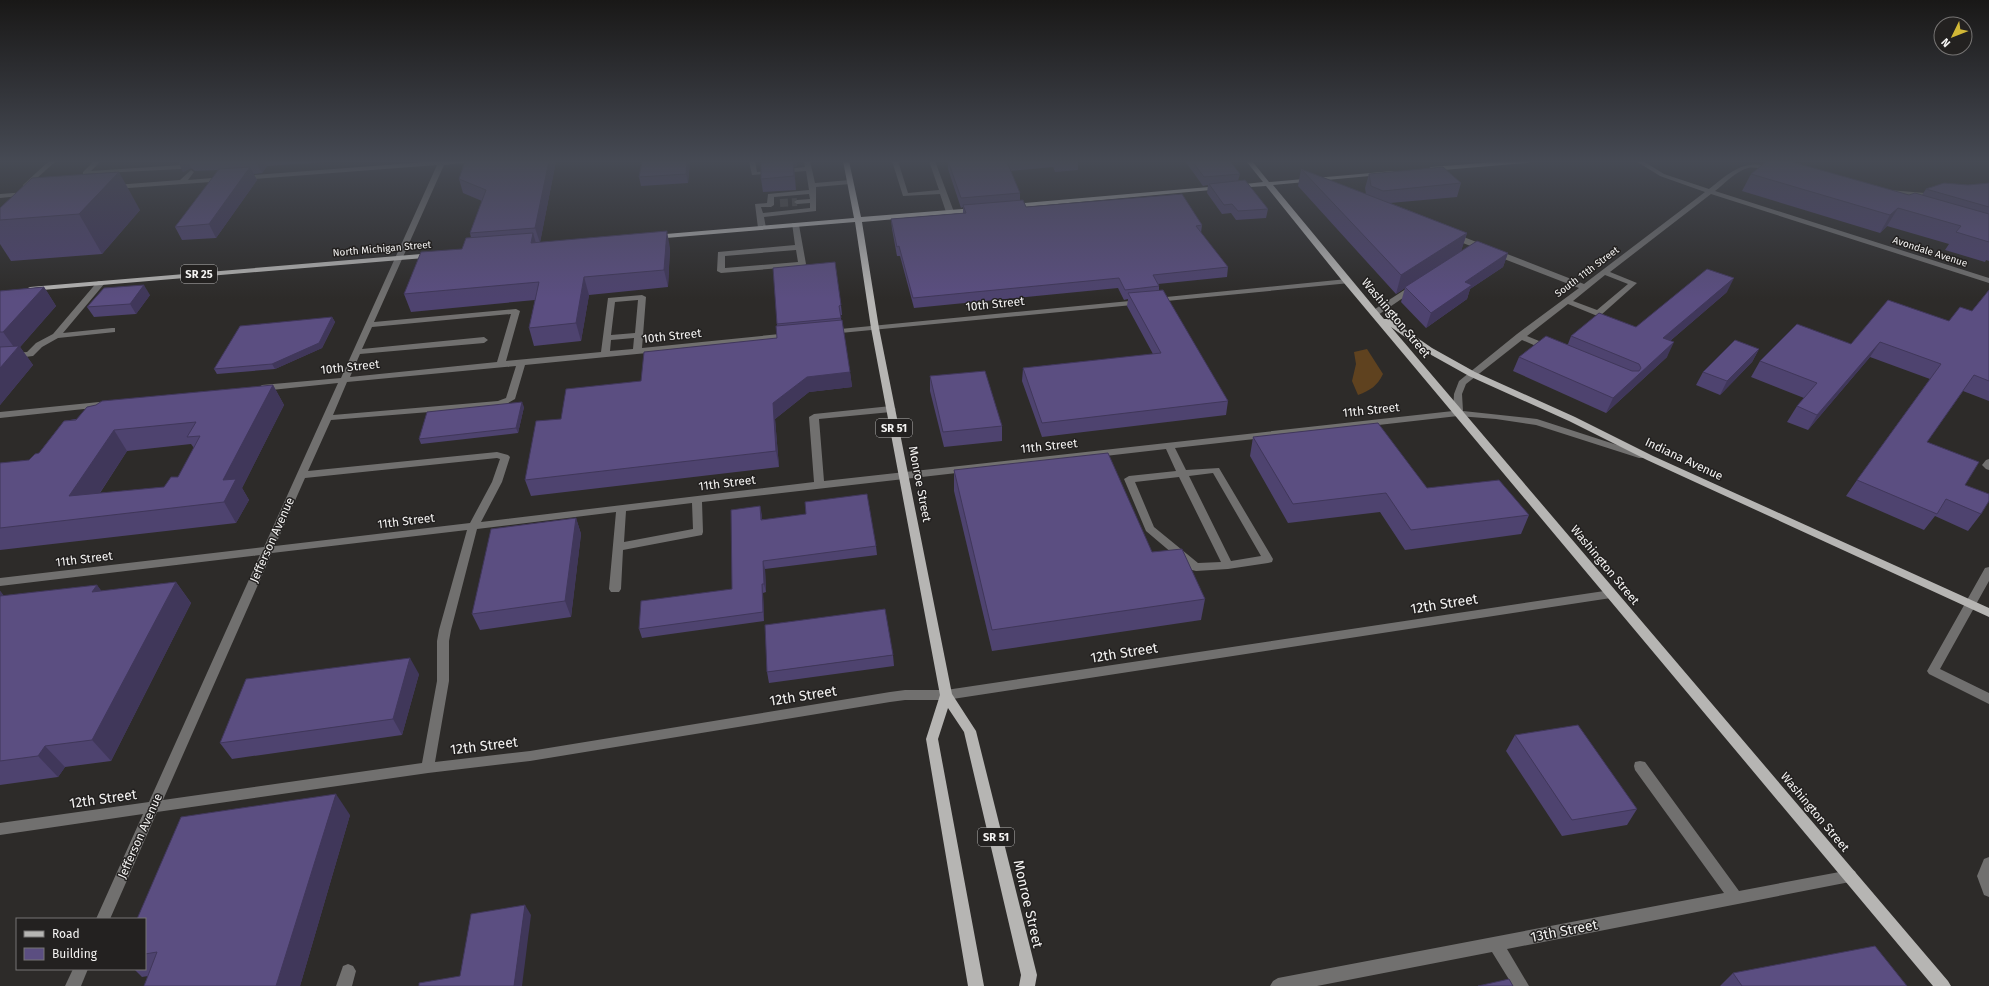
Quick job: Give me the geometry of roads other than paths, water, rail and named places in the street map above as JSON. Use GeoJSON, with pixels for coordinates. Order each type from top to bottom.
{"type":"FeatureCollection","features":[{"type":"Feature","properties":{"kind":"main road","name":"Monroe Street"},"geometry":{"type":"LineString","coordinates":[[855,207],[875,328],[946,695],[970,731],[1029,975],[1027,986]]}},
{"type":"Feature","properties":{"kind":"main road","name":"Washington Street"},"geometry":{"type":"LineString","coordinates":[[1287,207],[1458,413],[1942,986]]}},
{"type":"Feature","properties":{"kind":"main road"},"geometry":{"type":"LineString","coordinates":[[643,238],[981,209]]}},
{"type":"Feature","properties":{"kind":"main road","name":"North Michigan Street"},"geometry":{"type":"LineString","coordinates":[[23,289],[444,254]]}},
{"type":"Feature","properties":{"kind":"main road","name":"Indiana Avenue"},"geometry":{"type":"LineString","coordinates":[[1375,313],[1429,350],[1472,374],[1572,419],[1650,458],[1989,613]]}},
{"type":"Feature","properties":{"kind":"main road","name":"Monroe Street"},"geometry":{"type":"LineString","coordinates":[[946,695],[932,738],[976,986]]}},
{"type":"Feature","properties":{"kind":"street","name":"Jefferson Avenue"},"geometry":{"type":"LineString","coordinates":[[103,918],[422,207]]}},
{"type":"Feature","properties":{"kind":"street"},"geometry":{"type":"LineString","coordinates":[[757,207],[762,228]]}},
{"type":"Feature","properties":{"kind":"street"},"geometry":{"type":"LineString","coordinates":[[760,215],[814,210],[814,207]]}},
{"type":"Feature","properties":{"kind":"street"},"geometry":{"type":"LineString","coordinates":[[948,207],[950,212]]}},
{"type":"Feature","properties":{"kind":"street","name":"South 11th Street"},"geometry":{"type":"LineString","coordinates":[[1458,413],[1458,394],[1462,384],[1472,374],[1688,207]]}},
{"type":"Feature","properties":{"kind":"street","name":"Avondale Avenue"},"geometry":{"type":"LineString","coordinates":[[1755,207],[1989,281]]}},
{"type":"Feature","properties":{"kind":"street"},"geometry":{"type":"LineString","coordinates":[[795,225],[799,247],[802,264],[721,271],[721,254],[799,247]]}},
{"type":"Feature","properties":{"kind":"street"},"geometry":{"type":"LineString","coordinates":[[1449,234],[1475,248],[1584,287]]}},
{"type":"Feature","properties":{"kind":"street"},"geometry":{"type":"LineString","coordinates":[[1566,301],[1598,313],[1633,283],[1603,272]]}},
{"type":"Feature","properties":{"kind":"street"},"geometry":{"type":"LineString","coordinates":[[1375,313],[1425,280]]}},
{"type":"Feature","properties":{"kind":"street","name":"10th Street"},"geometry":{"type":"LineString","coordinates":[[824,333],[1347,281]]}},
{"type":"Feature","properties":{"kind":"street"},"geometry":{"type":"LineString","coordinates":[[0,357],[30,354],[39,345],[56,336],[101,283]]}},
{"type":"Feature","properties":{"kind":"street"},"geometry":{"type":"LineString","coordinates":[[605,354],[611,300],[642,297],[637,351]]}},
{"type":"Feature","properties":{"kind":"street"},"geometry":{"type":"LineString","coordinates":[[368,325],[516,311],[501,364]]}},
{"type":"Feature","properties":{"kind":"street"},"geometry":{"type":"LineString","coordinates":[[56,336],[112,330]]}},
{"type":"Feature","properties":{"kind":"street"},"geometry":{"type":"LineString","coordinates":[[607,338],[638,335]]}},
{"type":"Feature","properties":{"kind":"street","name":"10th Street"},"geometry":{"type":"LineString","coordinates":[[252,389],[801,335]]}},
{"type":"Feature","properties":{"kind":"street"},"geometry":{"type":"LineString","coordinates":[[1520,336],[1557,351]]}},
{"type":"Feature","properties":{"kind":"street"},"geometry":{"type":"LineString","coordinates":[[356,352],[484,340]]}},
{"type":"Feature","properties":{"kind":"street"},"geometry":{"type":"LineString","coordinates":[[327,418],[500,404],[510,399],[521,362]]}},
{"type":"Feature","properties":{"kind":"street"},"geometry":{"type":"LineString","coordinates":[[0,415],[118,403]]}},
{"type":"Feature","properties":{"kind":"street"},"geometry":{"type":"LineString","coordinates":[[819,485],[814,417],[891,409]]}},
{"type":"Feature","properties":{"kind":"street","name":"11th Street"},"geometry":{"type":"LineString","coordinates":[[0,582],[819,485],[1458,413],[1496,416],[1537,422],[1650,458]]}},
{"type":"Feature","properties":{"kind":"street"},"geometry":{"type":"LineString","coordinates":[[1169,446],[1228,565]]}},
{"type":"Feature","properties":{"kind":"street"},"geometry":{"type":"LineString","coordinates":[[301,475],[497,454],[504,457],[497,482],[473,526],[445,630],[443,641],[442,681],[428,768]]}},
{"type":"Feature","properties":{"kind":"street"},"geometry":{"type":"LineString","coordinates":[[1989,462],[1987,465],[1989,467]]}},
{"type":"Feature","properties":{"kind":"street"},"geometry":{"type":"LineString","coordinates":[[1216,470],[1268,560],[1228,565],[1196,567],[1150,529],[1128,479],[1216,470]]}},
{"type":"Feature","properties":{"kind":"street"},"geometry":{"type":"LineString","coordinates":[[619,547],[698,532],[696,500]]}},
{"type":"Feature","properties":{"kind":"street"},"geometry":{"type":"LineString","coordinates":[[616,589],[621,508]]}},
{"type":"Feature","properties":{"kind":"street"},"geometry":{"type":"LineString","coordinates":[[1989,570],[1933,671],[1989,699]]}},
{"type":"Feature","properties":{"kind":"street","name":"12th Street"},"geometry":{"type":"LineString","coordinates":[[0,829],[428,768],[530,756],[890,696],[946,695],[1611,594]]}},
{"type":"Feature","properties":{"kind":"street"},"geometry":{"type":"LineString","coordinates":[[1640,766],[1736,898]]}},
{"type":"Feature","properties":{"kind":"street"},"geometry":{"type":"LineString","coordinates":[[1989,863],[1984,876],[1989,890]]}},
{"type":"Feature","properties":{"kind":"street","name":"13th Street"},"geometry":{"type":"LineString","coordinates":[[1278,986],[1850,876]]}},
{"type":"Feature","properties":{"kind":"street"},"geometry":{"type":"LineString","coordinates":[[1496,944],[1521,986]]}},
{"type":"Feature","properties":{"kind":"street"},"geometry":{"type":"LineString","coordinates":[[73,986],[81,970]]}},
{"type":"Feature","properties":{"kind":"street"},"geometry":{"type":"LineString","coordinates":[[344,986],[348,971]]}}]}
